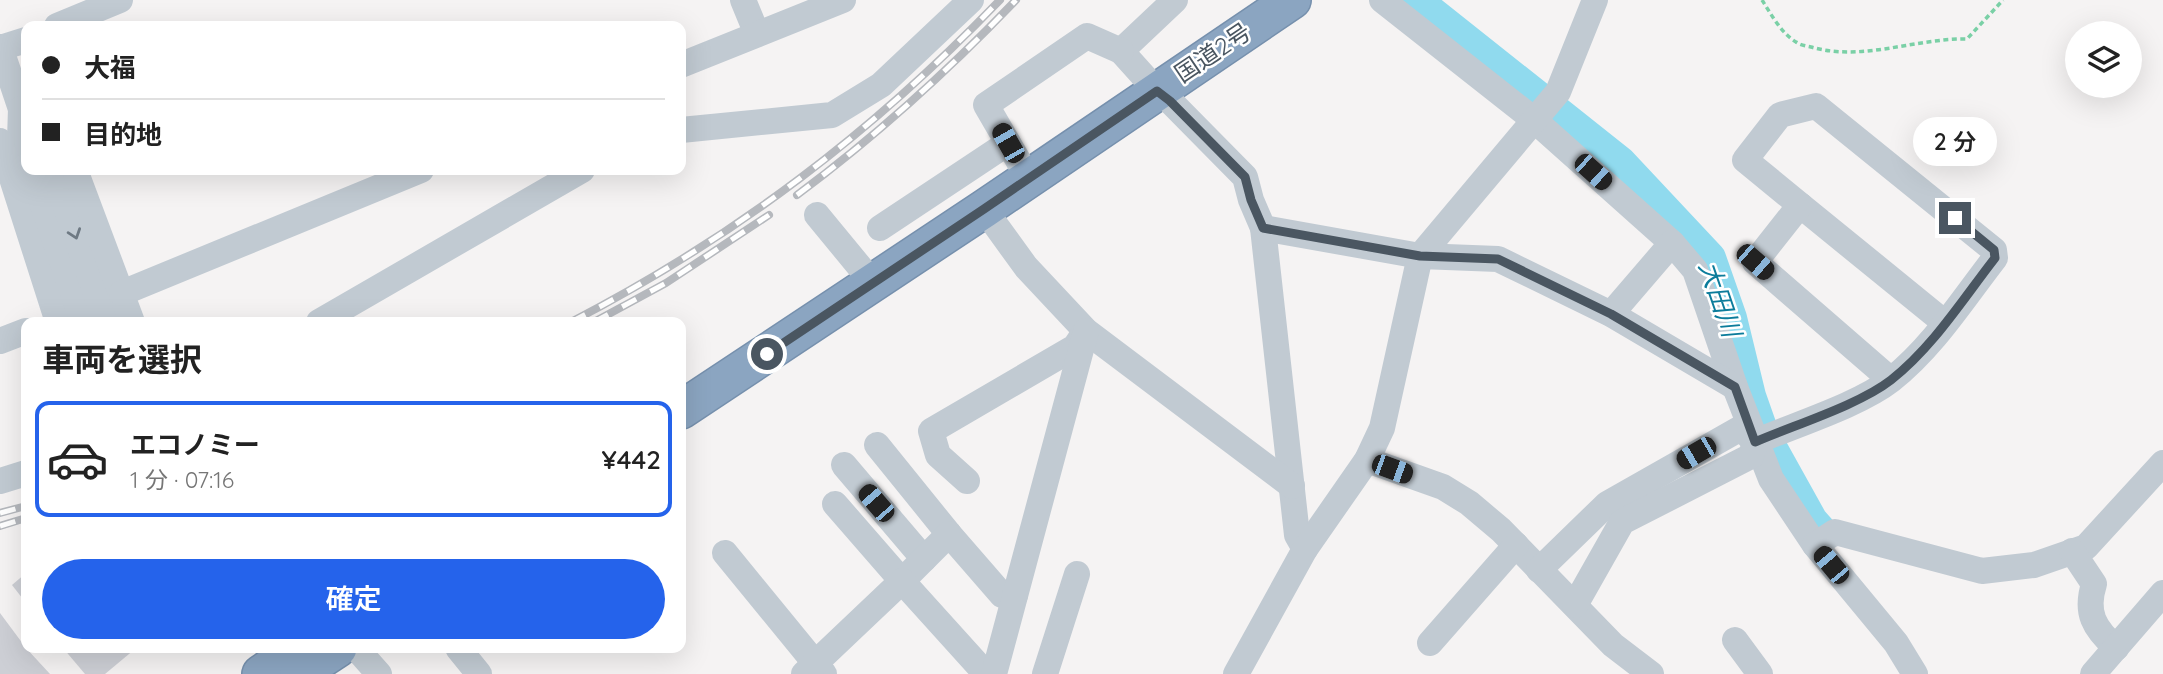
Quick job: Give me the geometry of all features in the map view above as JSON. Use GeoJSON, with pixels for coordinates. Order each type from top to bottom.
{"type":"FeatureCollection","features":[{"type":"Feature","properties":{"kind":"highway","name":"国道2号"},"geometry":{"type":"LineString","coordinates":[[686,407],[1292,0]]}},
{"type":"Feature","properties":{"kind":"highway"},"geometry":{"type":"LineString","coordinates":[[261,674],[324,656]]}},
{"type":"Feature","properties":{"kind":"street"},"geometry":{"type":"LineString","coordinates":[[69,21],[120,0]]}},
{"type":"Feature","properties":{"kind":"street"},"geometry":{"type":"LineString","coordinates":[[743,0],[757,34]]}},
{"type":"Feature","properties":{"kind":"street"},"geometry":{"type":"LineString","coordinates":[[686,63],[843,0]]}},
{"type":"Feature","properties":{"kind":"street"},"geometry":{"type":"LineString","coordinates":[[686,129],[832,114],[881,85],[971,0]]}},
{"type":"Feature","properties":{"kind":"street"},"geometry":{"type":"LineString","coordinates":[[1121,51],[1175,0]]}},
{"type":"Feature","properties":{"kind":"street"},"geometry":{"type":"LineString","coordinates":[[1381,0],[1533,119],[1672,243],[1695,270],[1735,387],[1771,479],[1815,545],[1896,643],[1915,674]]}},
{"type":"Feature","properties":{"kind":"street"},"geometry":{"type":"LineString","coordinates":[[1236,674],[1305,549],[1367,460],[1382,428],[1420,256],[1558,92],[1595,0]]}},
{"type":"Feature","properties":{"kind":"street"},"geometry":{"type":"LineString","coordinates":[[1029,179],[986,105],[1087,36],[1121,51],[1157,91],[1245,177],[1263,228],[1297,535],[1305,549]]}},
{"type":"Feature","properties":{"kind":"street"},"geometry":{"type":"LineString","coordinates":[[21,41],[0,48],[21,105]]}},
{"type":"Feature","properties":{"kind":"street"},"geometry":{"type":"LineString","coordinates":[[1755,442],[1870,393],[1891,380],[1926,346],[1945,323],[1995,258],[1994,250],[1816,106],[1780,115],[1745,160],[1945,323]]}},
{"type":"Feature","properties":{"kind":"street"},"geometry":{"type":"LineString","coordinates":[[0,141],[53,317]]}},
{"type":"Feature","properties":{"kind":"street"},"geometry":{"type":"LineString","coordinates":[[880,228],[1008,143]]}},
{"type":"Feature","properties":{"kind":"street"},"geometry":{"type":"LineString","coordinates":[[32,175],[81,317]]}},
{"type":"Feature","properties":{"kind":"street"},"geometry":{"type":"LineString","coordinates":[[55,175],[104,317]]}},
{"type":"Feature","properties":{"kind":"street"},"geometry":{"type":"LineString","coordinates":[[77,175],[130,317]]}},
{"type":"Feature","properties":{"kind":"street"},"geometry":{"type":"LineString","coordinates":[[122,293],[409,175]]}},
{"type":"Feature","properties":{"kind":"street"},"geometry":{"type":"LineString","coordinates":[[328,317],[573,175]]}},
{"type":"Feature","properties":{"kind":"street"},"geometry":{"type":"LineString","coordinates":[[1800,205],[1755,262],[1891,380]]}},
{"type":"Feature","properties":{"kind":"street"},"geometry":{"type":"LineString","coordinates":[[984,209],[1026,267],[1086,331],[1292,486]]}},
{"type":"Feature","properties":{"kind":"street"},"geometry":{"type":"LineString","coordinates":[[817,215],[873,283]]}},
{"type":"Feature","properties":{"kind":"street"},"geometry":{"type":"LineString","coordinates":[[1263,228],[1420,256],[1498,259],[1611,314],[1735,387]]}},
{"type":"Feature","properties":{"kind":"street"},"geometry":{"type":"LineString","coordinates":[[1611,314],[1672,243]]}},
{"type":"Feature","properties":{"kind":"street"},"geometry":{"type":"LineString","coordinates":[[967,481],[938,455],[931,430],[1075,347],[1086,331]]}},
{"type":"Feature","properties":{"kind":"street"},"geometry":{"type":"LineString","coordinates":[[994,674],[1086,331]]}},
{"type":"Feature","properties":{"kind":"street"},"geometry":{"type":"LineString","coordinates":[[0,341],[21,333]]}},
{"type":"Feature","properties":{"kind":"street"},"geometry":{"type":"LineString","coordinates":[[1539,570],[1607,504],[1741,428],[1755,442]]}},
{"type":"Feature","properties":{"kind":"street"},"geometry":{"type":"LineString","coordinates":[[1575,605],[1622,523],[1751,456],[1755,442]]}},
{"type":"Feature","properties":{"kind":"street"},"geometry":{"type":"LineString","coordinates":[[877,445],[1002,595],[1015,595]]}},
{"type":"Feature","properties":{"kind":"street"},"geometry":{"type":"LineString","coordinates":[[1367,460],[1443,487],[1469,503],[1516,545],[1613,645],[1651,674]]}},
{"type":"Feature","properties":{"kind":"street"},"geometry":{"type":"LineString","coordinates":[[1815,545],[1835,532],[1982,571],[2034,565],[2086,547],[2163,463]]}},
{"type":"Feature","properties":{"kind":"street"},"geometry":{"type":"LineString","coordinates":[[844,466],[924,559]]}},
{"type":"Feature","properties":{"kind":"street"},"geometry":{"type":"LineString","coordinates":[[0,481],[21,474]]}},
{"type":"Feature","properties":{"kind":"street"},"geometry":{"type":"LineString","coordinates":[[835,505],[986,674]]}},
{"type":"Feature","properties":{"kind":"street"},"geometry":{"type":"LineString","coordinates":[[725,553],[814,670],[949,534]]}},
{"type":"Feature","properties":{"kind":"street"},"geometry":{"type":"LineString","coordinates":[[1430,643],[1516,545]]}},
{"type":"Feature","properties":{"kind":"street"},"geometry":{"type":"LineString","coordinates":[[2072,551],[2094,584],[2088,603],[2100,633],[2116,648]]}},
{"type":"Feature","properties":{"kind":"street"},"geometry":{"type":"LineString","coordinates":[[1045,674],[1077,574]]}},
{"type":"Feature","properties":{"kind":"street"},"geometry":{"type":"LineString","coordinates":[[2093,674],[2163,593]]}},
{"type":"Feature","properties":{"kind":"street"},"geometry":{"type":"LineString","coordinates":[[1735,640],[1760,674]]}},
{"type":"Feature","properties":{"kind":"street"},"geometry":{"type":"LineString","coordinates":[[462,653],[479,674]]}},
{"type":"Feature","properties":{"kind":"street"},"geometry":{"type":"LineString","coordinates":[[324,656],[379,674]]}},
{"type":"Feature","properties":{"kind":"path"},"geometry":{"type":"LineString","coordinates":[[1762,0],[1776,22],[1796,43],[1824,51],[1861,53],[1947,38],[1967,39],[2003,0]]}},
{"type":"Feature","properties":{"kind":"building"},"geometry":{"type":"Polygon","coordinates":[[[21,577],[21,597],[12,585],[21,577]]]}},
{"type":"Feature","properties":{"kind":"building"},"geometry":{"type":"Polygon","coordinates":[[[0,613],[21,641],[21,653],[31,653],[50,674],[0,674],[0,613]]]}},
{"type":"Feature","properties":{"kind":"building"},"geometry":{"type":"Polygon","coordinates":[[[67,653],[130,653],[105,674],[85,674],[67,653]]]}},
{"type":"Feature","properties":{"kind":"waterway","name":"大田川"},"geometry":{"type":"LineString","coordinates":[[1416,0],[1620,162],[1710,258],[1731,318],[1750,396],[1763,433],[1812,521],[1820,530]]}},
{"type":"Feature","properties":{"kind":"railway"},"geometry":{"type":"LineString","coordinates":[[580,317],[689,255],[799,179],[902,94],[952,49],[1000,0]]}},
{"type":"Feature","properties":{"kind":"railway"},"geometry":{"type":"LineString","coordinates":[[797,195],[911,102],[1016,0]]}},
{"type":"Feature","properties":{"kind":"railway"},"geometry":{"type":"LineString","coordinates":[[603,317],[666,283],[769,215]]}},
{"type":"Feature","properties":{"kind":"railway"},"geometry":{"type":"LineString","coordinates":[[0,513],[21,507]]}},
{"type":"Feature","properties":{"kind":"railway"},"geometry":{"type":"LineString","coordinates":[[0,526],[21,520]]}},
{"type":"Feature","properties":{"kind":"route"},"geometry":{"type":"LineString","coordinates":[[767,354],[1157,91],[1245,177],[1263,228],[1420,256],[1498,259],[1611,314],[1735,387],[1755,442],[1870,393],[1891,380],[1926,346],[1995,258],[1994,250],[1955,218]]}}]}
